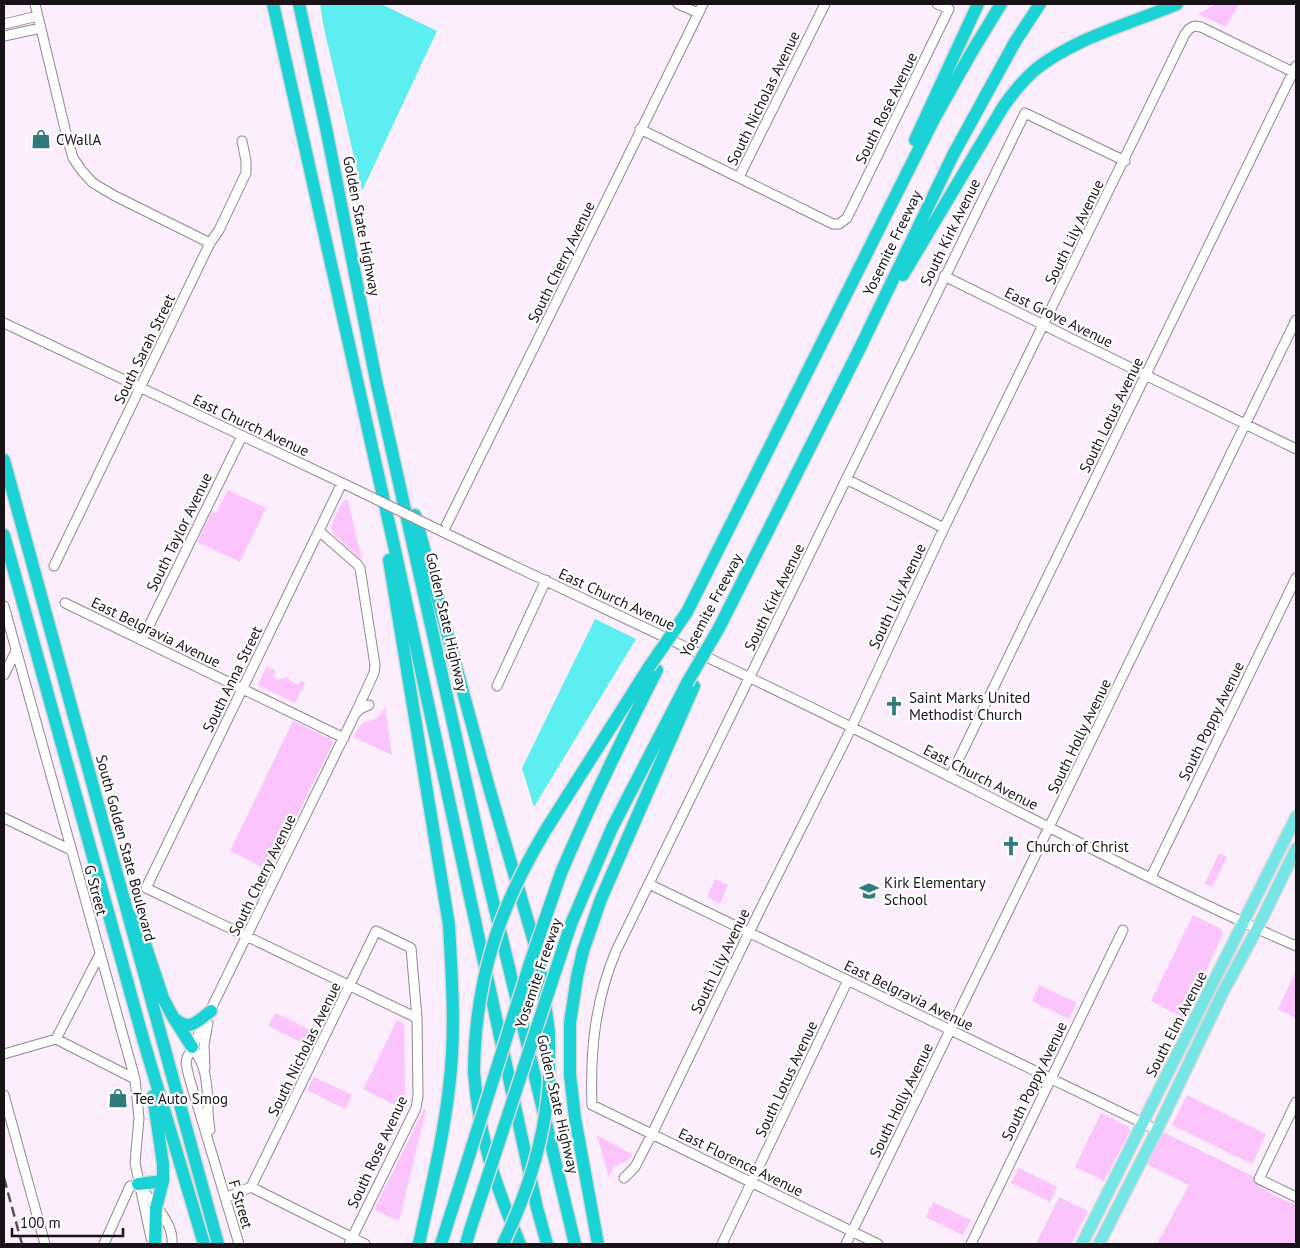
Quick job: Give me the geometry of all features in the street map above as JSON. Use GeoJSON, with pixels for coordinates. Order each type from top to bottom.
{"type":"FeatureCollection","features":[{"type":"Feature","properties":{"kind":"highway"},"geometry":{"type":"LineString","coordinates":[[273,4],[358,383],[535,1198],[547,1244]]}},
{"type":"Feature","properties":{"kind":"highway","name":"Golden State Highway"},"geometry":{"type":"LineString","coordinates":[[299,4],[326,128],[376,380],[486,870],[575,1244]]}},
{"type":"Feature","properties":{"kind":"highway"},"geometry":{"type":"LineString","coordinates":[[308,4],[326,128]]}},
{"type":"Feature","properties":{"kind":"highway"},"geometry":{"type":"LineString","coordinates":[[849,287],[884,203],[978,4]]}},
{"type":"Feature","properties":{"kind":"highway","name":"Yosemite Freeway"},"geometry":{"type":"LineString","coordinates":[[441,1244],[531,960],[561,874],[607,770],[653,669],[687,612],[934,120],[970,54],[1001,4]]}},
{"type":"Feature","properties":{"kind":"highway","name":"Yosemite Freeway"},"geometry":{"type":"LineString","coordinates":[[466,1244],[571,924],[612,828],[719,628],[859,350],[953,155],[1015,42],[1040,4]]}},
{"type":"Feature","properties":{"kind":"highway"},"geometry":{"type":"LineString","coordinates":[[859,350],[1003,107],[1019,86],[1050,58],[1177,4]]}},
{"type":"Feature","properties":{"kind":"highway"},"geometry":{"type":"LineString","coordinates":[[376,380],[539,959],[548,1032],[549,1079],[542,1131],[529,1182],[503,1244]]}},
{"type":"Feature","properties":{"kind":"highway"},"geometry":{"type":"LineString","coordinates":[[358,383],[364,439],[389,563],[449,925],[453,1015],[449,1086],[442,1138],[419,1244]]}},
{"type":"Feature","properties":{"kind":"highway","name":"South Golden State Boulevard"},"geometry":{"type":"LineString","coordinates":[[4,460],[218,1244]]}},
{"type":"Feature","properties":{"kind":"highway"},"geometry":{"type":"LineString","coordinates":[[4,535],[144,1042],[204,1244]]}},
{"type":"Feature","properties":{"kind":"highway"},"geometry":{"type":"LineString","coordinates":[[520,1244],[500,1197],[485,1149],[477,1106],[474,1072],[476,1029],[480,1001],[494,939],[517,882],[548,828],[653,669]]}},
{"type":"Feature","properties":{"kind":"highway"},"geometry":{"type":"LineString","coordinates":[[598,1244],[575,1118],[570,1075],[570,1023],[575,987],[583,950],[601,899],[690,685]]}},
{"type":"Feature","properties":{"kind":"highway"},"geometry":{"type":"LineString","coordinates":[[92,786],[163,998],[192,1047]]}},
{"type":"Feature","properties":{"kind":"highway"},"geometry":{"type":"LineString","coordinates":[[173,1017],[180,1024],[189,1025],[197,1022],[211,1011]]}},
{"type":"Feature","properties":{"kind":"highway"},"geometry":{"type":"LineString","coordinates":[[144,1042],[163,1164],[163,1181],[156,1208],[154,1244]]}},
{"type":"Feature","properties":{"kind":"highway"},"geometry":{"type":"LineString","coordinates":[[138,1184],[163,1181]]}},
{"type":"Feature","properties":{"kind":"main road","name":"South Elm Avenue"},"geometry":{"type":"LineString","coordinates":[[1082,1244],[1296,817]]}},
{"type":"Feature","properties":{"kind":"main road","name":"South Elm Avenue"},"geometry":{"type":"LineString","coordinates":[[1099,1244],[1157,1130],[1223,992],[1257,929],[1296,849]]}},
{"type":"Feature","properties":{"kind":"street"},"geometry":{"type":"LineString","coordinates":[[35,4],[71,153],[77,166],[88,178],[103,189],[210,242]]}},
{"type":"Feature","properties":{"kind":"street"},"geometry":{"type":"LineString","coordinates":[[678,4],[698,13]]}},
{"type":"Feature","properties":{"kind":"street","name":"South Cherry Avenue"},"geometry":{"type":"LineString","coordinates":[[442,531],[703,4]]}},
{"type":"Feature","properties":{"kind":"street","name":"South Nicholas Avenue"},"geometry":{"type":"LineString","coordinates":[[739,177],[825,4]]}},
{"type":"Feature","properties":{"kind":"street","name":"South Rose Avenue"},"geometry":{"type":"LineString","coordinates":[[739,177],[833,224],[839,224],[847,218],[949,9],[938,4]]}},
{"type":"Feature","properties":{"kind":"street"},"geometry":{"type":"LineString","coordinates":[[4,24],[38,16]]}},
{"type":"Feature","properties":{"kind":"street","name":"South Lily Avenue"},"geometry":{"type":"LineString","coordinates":[[624,1178],[635,1167],[652,1134],[749,932],[851,727],[944,528],[1125,161],[1185,34],[1194,26],[1209,30],[1295,69]]}},
{"type":"Feature","properties":{"kind":"street"},"geometry":{"type":"LineString","coordinates":[[4,36],[41,28]]}},
{"type":"Feature","properties":{"kind":"street","name":"South Lotus Avenue"},"geometry":{"type":"LineString","coordinates":[[950,777],[1295,69]]}},
{"type":"Feature","properties":{"kind":"street","name":"South Kirk Avenue"},"geometry":{"type":"LineString","coordinates":[[592,1105],[593,1040],[601,991],[616,951],[1025,113],[1125,161]]}},
{"type":"Feature","properties":{"kind":"street"},"geometry":{"type":"LineString","coordinates":[[640,129],[739,177]]}},
{"type":"Feature","properties":{"kind":"street","name":"South Sarah Street"},"geometry":{"type":"LineString","coordinates":[[54,566],[210,242],[219,230],[246,174],[246,161],[242,141]]}},
{"type":"Feature","properties":{"kind":"street","name":"East Grove Avenue"},"geometry":{"type":"LineString","coordinates":[[944,276],[1296,448]]}},
{"type":"Feature","properties":{"kind":"street","name":"South Holly Avenue"},"geometry":{"type":"LineString","coordinates":[[846,1244],[1051,827],[1296,320]]}},
{"type":"Feature","properties":{"kind":"street","name":"East Church Avenue"},"geometry":{"type":"LineString","coordinates":[[4,323],[750,678],[1244,923],[1296,946]]}},
{"type":"Feature","properties":{"kind":"street","name":"South Taylor Avenue"},"geometry":{"type":"LineString","coordinates":[[142,640],[242,436]]}},
{"type":"Feature","properties":{"kind":"street"},"geometry":{"type":"LineString","coordinates":[[846,479],[944,528]]}},
{"type":"Feature","properties":{"kind":"street","name":"South Anna Street"},"geometry":{"type":"LineString","coordinates":[[247,936],[146,888],[342,483]]}},
{"type":"Feature","properties":{"kind":"street","name":"South Cherry Avenue"},"geometry":{"type":"LineString","coordinates":[[192,1047],[374,673],[375,665],[360,568],[319,531]]}},
{"type":"Feature","properties":{"kind":"street","name":"South Poppy Avenue"},"geometry":{"type":"LineString","coordinates":[[1151,877],[1296,578]]}},
{"type":"Feature","properties":{"kind":"street"},"geometry":{"type":"LineString","coordinates":[[497,686],[546,580]]}},
{"type":"Feature","properties":{"kind":"street","name":"East Belgravia Avenue"},"geometry":{"type":"LineString","coordinates":[[65,603],[344,738]]}},
{"type":"Feature","properties":{"kind":"street","name":"G Street"},"geometry":{"type":"LineString","coordinates":[[4,606],[135,1078],[138,1118],[135,1162],[138,1184],[154,1244]]}},
{"type":"Feature","properties":{"kind":"street"},"geometry":{"type":"LineString","coordinates":[[4,675],[16,651]]}},
{"type":"Feature","properties":{"kind":"street"},"geometry":{"type":"LineString","coordinates":[[355,714],[360,709],[369,706]]}},
{"type":"Feature","properties":{"kind":"street"},"geometry":{"type":"LineString","coordinates":[[4,818],[71,850]]}},
{"type":"Feature","properties":{"kind":"street","name":"East Belgravia Avenue"},"geometry":{"type":"LineString","coordinates":[[649,884],[1157,1130]]}},
{"type":"Feature","properties":{"kind":"street","name":"South Poppy Avenue"},"geometry":{"type":"LineString","coordinates":[[971,1244],[1123,930]]}},
{"type":"Feature","properties":{"kind":"street","name":"South Nicholas Avenue"},"geometry":{"type":"LineString","coordinates":[[251,1187],[376,931],[411,948]]}},
{"type":"Feature","properties":{"kind":"street"},"geometry":{"type":"LineString","coordinates":[[247,936],[417,1018]]}},
{"type":"Feature","properties":{"kind":"street","name":"South Rose Avenue"},"geometry":{"type":"LineString","coordinates":[[350,1241],[418,1102],[417,1018],[411,948]]}},
{"type":"Feature","properties":{"kind":"street"},"geometry":{"type":"LineString","coordinates":[[56,1039],[100,954]]}},
{"type":"Feature","properties":{"kind":"street","name":"South Lotus Avenue"},"geometry":{"type":"LineString","coordinates":[[722,1244],[848,980]]}},
{"type":"Feature","properties":{"kind":"street"},"geometry":{"type":"LineString","coordinates":[[206,1076],[204,1045],[211,1011]]}},
{"type":"Feature","properties":{"kind":"street"},"geometry":{"type":"LineString","coordinates":[[4,1054],[56,1039],[135,1078]]}},
{"type":"Feature","properties":{"kind":"street","name":"F Street"},"geometry":{"type":"LineString","coordinates":[[192,1047],[203,1066],[206,1076],[207,1114],[217,1172]]}},
{"type":"Feature","properties":{"kind":"street","name":"F Street"},"geometry":{"type":"LineString","coordinates":[[192,1047],[187,1061],[187,1070],[239,1244]]}},
{"type":"Feature","properties":{"kind":"street"},"geometry":{"type":"LineString","coordinates":[[4,1095],[45,1244]]}},
{"type":"Feature","properties":{"kind":"street"},"geometry":{"type":"LineString","coordinates":[[1296,1102],[1259,1179],[1296,1197]]}},
{"type":"Feature","properties":{"kind":"street","name":"East Florence Avenue"},"geometry":{"type":"LineString","coordinates":[[592,1105],[878,1244]]}},
{"type":"Feature","properties":{"kind":"street"},"geometry":{"type":"LineString","coordinates":[[104,1244],[130,1186],[138,1184],[168,1224],[171,1231],[172,1244]]}},
{"type":"Feature","properties":{"kind":"street"},"geometry":{"type":"LineString","coordinates":[[225,1198],[251,1187],[350,1241],[365,1244]]}},
{"type":"Feature","properties":{"kind":"shaded area"},"geometry":{"type":"Polygon","coordinates":[[[1216,4],[1239,4],[1226,27],[1198,14],[1216,4]]]}},
{"type":"Feature","properties":{"kind":"shaded area"},"geometry":{"type":"Polygon","coordinates":[[[228,490],[266,508],[240,562],[197,542],[212,511],[216,513],[228,490]]]}},
{"type":"Feature","properties":{"kind":"shaded area"},"geometry":{"type":"Polygon","coordinates":[[[348,500],[362,560],[333,533],[331,526],[343,501],[348,500]]]}},
{"type":"Feature","properties":{"kind":"shaded area"},"geometry":{"type":"Polygon","coordinates":[[[267,666],[276,671],[273,675],[277,680],[288,677],[297,685],[301,681],[305,683],[295,703],[258,685],[267,666]]]}},
{"type":"Feature","properties":{"kind":"shaded area"},"geometry":{"type":"Polygon","coordinates":[[[385,708],[392,755],[353,737],[362,723],[377,718],[385,708]]]}},
{"type":"Feature","properties":{"kind":"shaded area"},"geometry":{"type":"Polygon","coordinates":[[[293,721],[330,739],[333,743],[269,871],[230,851],[293,721]]]}},
{"type":"Feature","properties":{"kind":"shaded area"},"geometry":{"type":"Polygon","coordinates":[[[1219,853],[1227,857],[1212,887],[1205,884],[1219,853]]]}},
{"type":"Feature","properties":{"kind":"shaded area"},"geometry":{"type":"Polygon","coordinates":[[[715,879],[728,885],[720,904],[707,897],[715,879]]]}},
{"type":"Feature","properties":{"kind":"shaded area"},"geometry":{"type":"Polygon","coordinates":[[[1193,915],[1221,929],[1223,934],[1184,1018],[1151,1001],[1193,915]]]}},
{"type":"Feature","properties":{"kind":"shaded area"},"geometry":{"type":"Polygon","coordinates":[[[1296,971],[1296,1018],[1278,1009],[1296,971]]]}},
{"type":"Feature","properties":{"kind":"shaded area"},"geometry":{"type":"Polygon","coordinates":[[[1039,985],[1077,1003],[1069,1019],[1032,1001],[1039,985]]]}},
{"type":"Feature","properties":{"kind":"shaded area"},"geometry":{"type":"Polygon","coordinates":[[[275,1013],[313,1031],[307,1045],[268,1026],[275,1013]]]}},
{"type":"Feature","properties":{"kind":"shaded area"},"geometry":{"type":"Polygon","coordinates":[[[397,1020],[404,1024],[405,1099],[401,1108],[363,1089],[397,1020]]]}},
{"type":"Feature","properties":{"kind":"shaded area"},"geometry":{"type":"Polygon","coordinates":[[[314,1077],[352,1095],[345,1109],[307,1090],[314,1077]]]}},
{"type":"Feature","properties":{"kind":"shaded area"},"geometry":{"type":"Polygon","coordinates":[[[1187,1095],[1266,1134],[1252,1164],[1172,1125],[1187,1095]]]}},
{"type":"Feature","properties":{"kind":"shaded area"},"geometry":{"type":"Polygon","coordinates":[[[424,1109],[426,1110],[399,1221],[374,1210],[424,1109]]]}},
{"type":"Feature","properties":{"kind":"shaded area"},"geometry":{"type":"Polygon","coordinates":[[[1101,1113],[1129,1127],[1130,1131],[1104,1181],[1075,1167],[1101,1113]]]}},
{"type":"Feature","properties":{"kind":"shaded area"},"geometry":{"type":"Polygon","coordinates":[[[1163,1132],[1254,1177],[1266,1191],[1296,1205],[1296,1244],[1157,1244],[1189,1185],[1147,1164],[1163,1132]]]}},
{"type":"Feature","properties":{"kind":"shaded area"},"geometry":{"type":"Polygon","coordinates":[[[597,1135],[633,1155],[625,1162],[614,1166],[609,1178],[597,1135]]]}},
{"type":"Feature","properties":{"kind":"shaded area"},"geometry":{"type":"Polygon","coordinates":[[[1019,1168],[1057,1187],[1050,1202],[1011,1183],[1019,1168]]]}},
{"type":"Feature","properties":{"kind":"shaded area"},"geometry":{"type":"Polygon","coordinates":[[[1059,1197],[1088,1211],[1071,1244],[1036,1244],[1059,1197]]]}},
{"type":"Feature","properties":{"kind":"shaded area"},"geometry":{"type":"Polygon","coordinates":[[[933,1202],[971,1220],[963,1235],[926,1217],[933,1202]]]}},
{"type":"Feature","properties":{"kind":"water"},"geometry":{"type":"Polygon","coordinates":[[[320,4],[381,4],[437,31],[362,191],[323,24],[320,4]]]}},
{"type":"Feature","properties":{"kind":"water"},"geometry":{"type":"Polygon","coordinates":[[[595,619],[636,639],[534,807],[522,768],[595,619]]]}},
{"type":"Feature","properties":{"kind":"railway"},"geometry":{"type":"LineString","coordinates":[[4,1178],[22,1244]]}},
{"type":"Feature","properties":{"kind":"place","name":"CWallA"},"geometry":{"type":"Point","coordinates":[41,139]}},
{"type":"Feature","properties":{"kind":"place","name":"Saint Marks United Methodist Church"},"geometry":{"type":"Point","coordinates":[894,706]}},
{"type":"Feature","properties":{"kind":"place","name":"Church of Christ"},"geometry":{"type":"Point","coordinates":[1011,846]}},
{"type":"Feature","properties":{"kind":"place","name":"Kirk Elementary School"},"geometry":{"type":"Point","coordinates":[869,891]}},
{"type":"Feature","properties":{"kind":"place","name":"Tee Auto Smog"},"geometry":{"type":"Point","coordinates":[118,1098]}}]}
